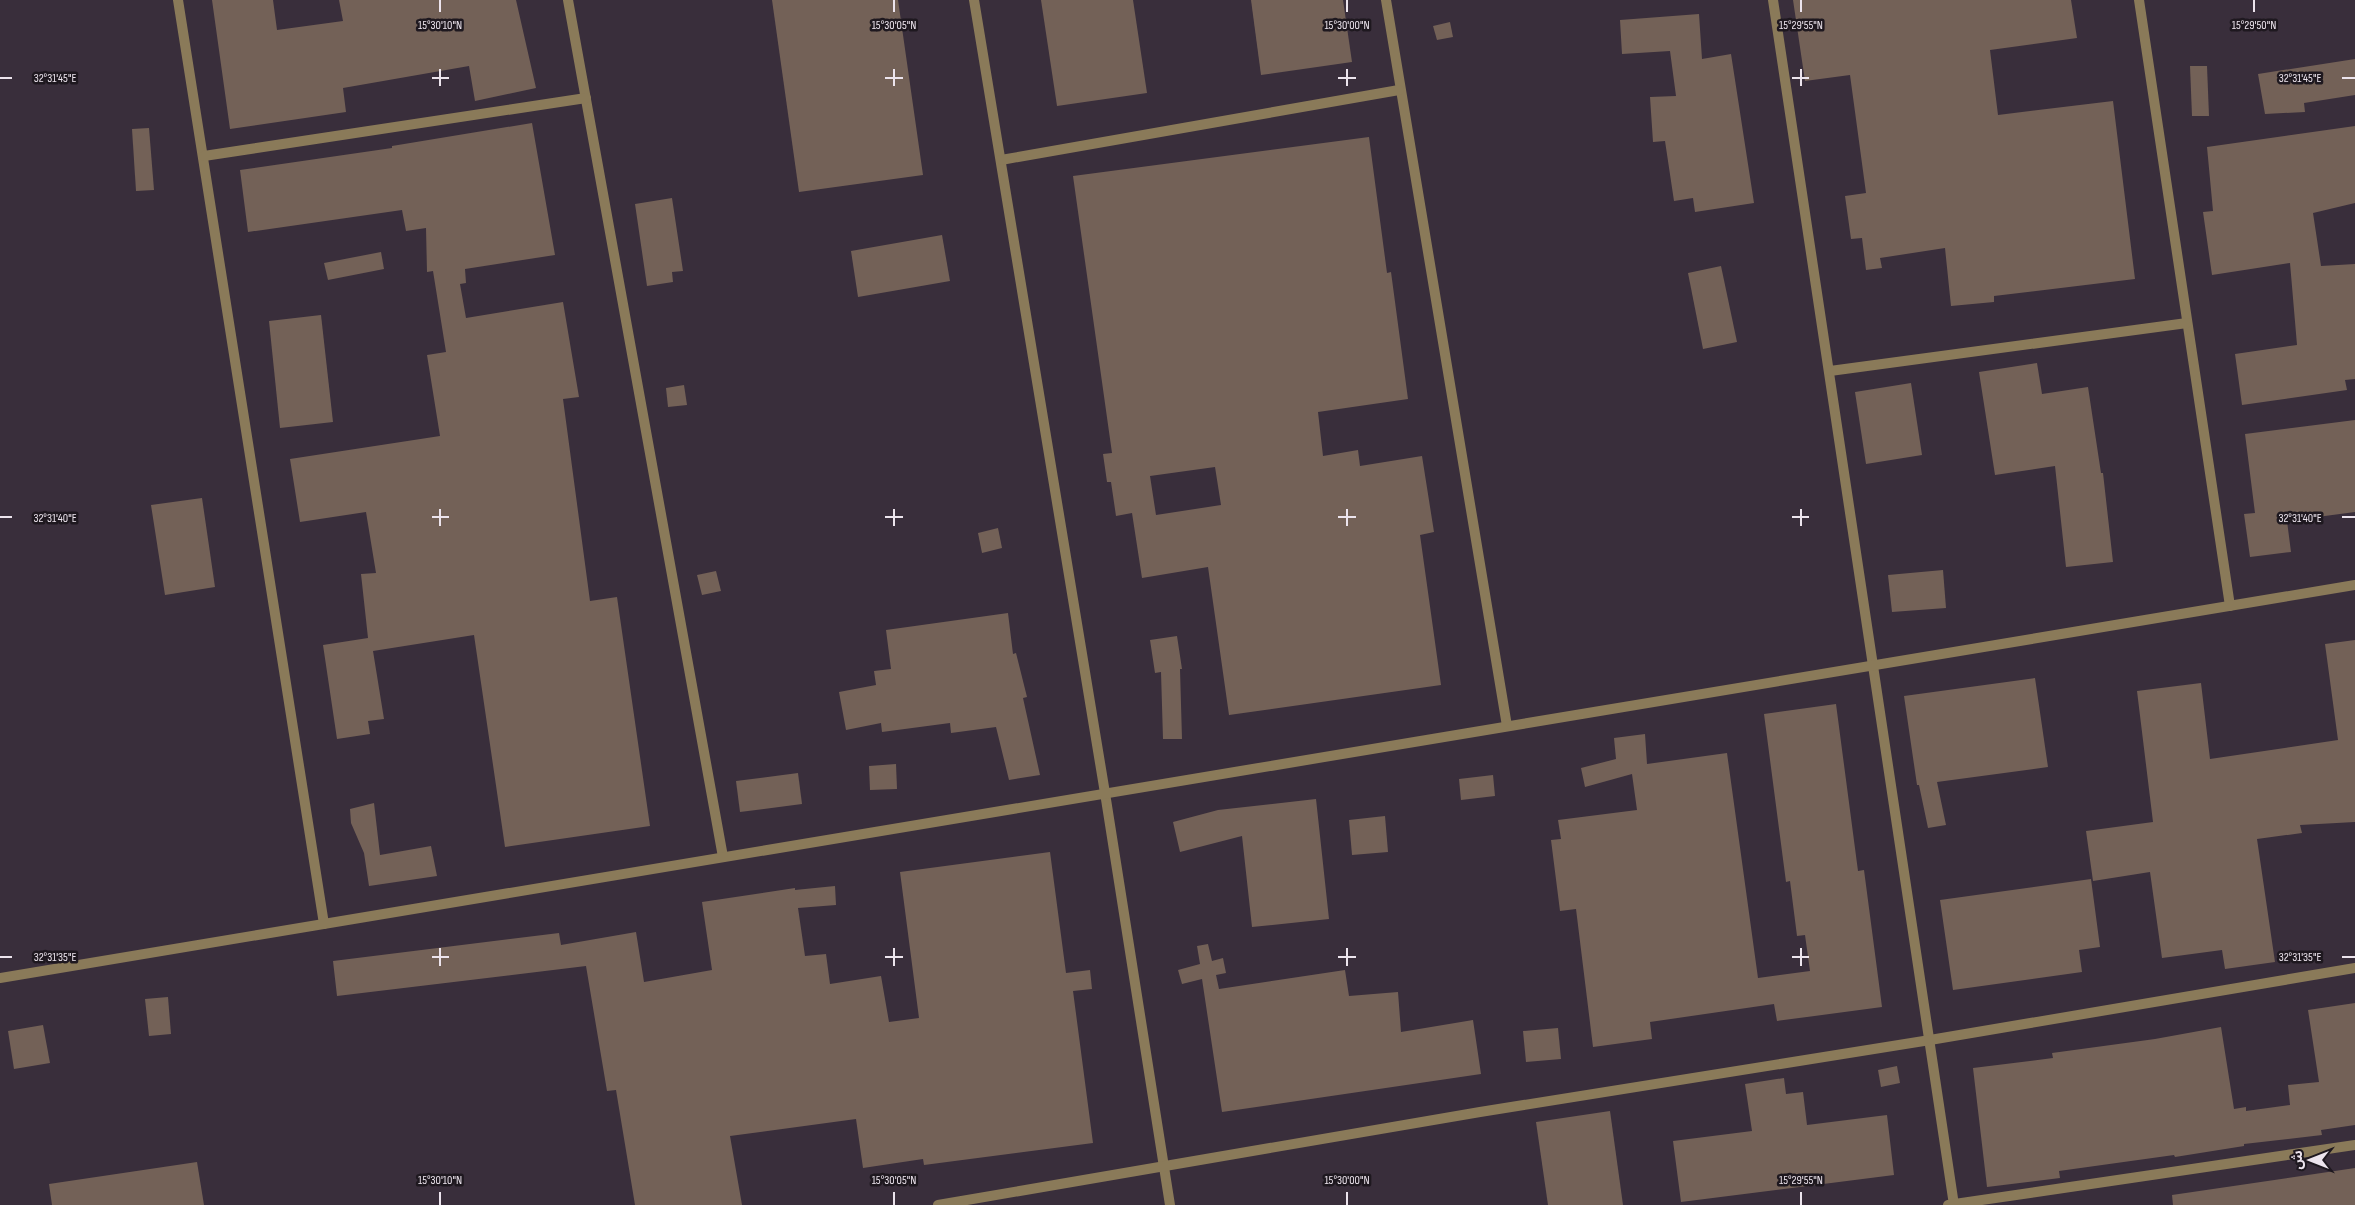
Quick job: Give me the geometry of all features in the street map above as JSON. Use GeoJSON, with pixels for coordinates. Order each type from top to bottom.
{"type":"FeatureCollection","features":[{"type":"Feature","properties":{"kind":"street"},"geometry":{"type":"LineString","coordinates":[[178,0],[324,924]]}},
{"type":"Feature","properties":{"kind":"street"},"geometry":{"type":"LineString","coordinates":[[568,0],[723,857]]}},
{"type":"Feature","properties":{"kind":"street"},"geometry":{"type":"LineString","coordinates":[[974,0],[1105,793],[1170,1205]]}},
{"type":"Feature","properties":{"kind":"street"},"geometry":{"type":"LineString","coordinates":[[1386,0],[1506,726]]}},
{"type":"Feature","properties":{"kind":"street"},"geometry":{"type":"LineString","coordinates":[[1773,0],[1930,1040],[1952,1205],[2355,1144]]}},
{"type":"Feature","properties":{"kind":"street"},"geometry":{"type":"LineString","coordinates":[[2139,0],[2230,606]]}},
{"type":"Feature","properties":{"kind":"street"},"geometry":{"type":"LineString","coordinates":[[1001,160],[1400,90]]}},
{"type":"Feature","properties":{"kind":"street"},"geometry":{"type":"LineString","coordinates":[[204,156],[586,98]]}},
{"type":"Feature","properties":{"kind":"street"},"geometry":{"type":"LineString","coordinates":[[1830,371],[2187,323]]}},
{"type":"Feature","properties":{"kind":"street"},"geometry":{"type":"LineString","coordinates":[[0,978],[2355,585]]}},
{"type":"Feature","properties":{"kind":"street"},"geometry":{"type":"LineString","coordinates":[[938,1205],[1490,1111],[1930,1040],[2355,968]]}},
{"type":"Feature","properties":{"kind":"building"},"geometry":{"type":"Polygon","coordinates":[[[212,0],[273,0],[277,30],[343,21],[339,0],[516,0],[536,88],[475,101],[469,66],[343,88],[346,112],[230,129],[212,0]]]}},
{"type":"Feature","properties":{"kind":"building"},"geometry":{"type":"Polygon","coordinates":[[[772,0],[898,0],[923,175],[799,192],[772,0]]]}},
{"type":"Feature","properties":{"kind":"building"},"geometry":{"type":"Polygon","coordinates":[[[1041,0],[1133,0],[1147,93],[1057,106],[1041,0]]]}},
{"type":"Feature","properties":{"kind":"building"},"geometry":{"type":"Polygon","coordinates":[[[1251,0],[1343,0],[1352,62],[1261,75],[1251,0]]]}},
{"type":"Feature","properties":{"kind":"building"},"geometry":{"type":"Polygon","coordinates":[[[1793,0],[2071,0],[2077,38],[1990,50],[1998,115],[2113,101],[2135,279],[1994,296],[1994,302],[1951,306],[1945,248],[1880,258],[1882,268],[1866,270],[1862,238],[1851,239],[1845,196],[1866,193],[1850,75],[1805,81],[1793,0]]]}},
{"type":"Feature","properties":{"kind":"building"},"geometry":{"type":"Polygon","coordinates":[[[1699,14],[1702,59],[1731,54],[1754,203],[1695,212],[1693,198],[1674,201],[1665,141],[1653,142],[1650,97],[1676,96],[1670,51],[1622,54],[1620,20],[1699,14]]]}},
{"type":"Feature","properties":{"kind":"building"},"geometry":{"type":"Polygon","coordinates":[[[1450,22],[1453,37],[1437,40],[1433,26],[1450,22]]]}},
{"type":"Feature","properties":{"kind":"building"},"geometry":{"type":"Polygon","coordinates":[[[2355,59],[2355,95],[2304,103],[2305,112],[2265,114],[2258,74],[2355,59]]]}},
{"type":"Feature","properties":{"kind":"building"},"geometry":{"type":"Polygon","coordinates":[[[2190,66],[2207,66],[2209,116],[2192,116],[2190,66]]]}},
{"type":"Feature","properties":{"kind":"building"},"geometry":{"type":"Polygon","coordinates":[[[532,123],[555,255],[465,269],[466,283],[460,284],[466,318],[563,302],[579,397],[563,399],[590,601],[617,597],[650,826],[505,847],[474,635],[373,651],[384,719],[368,721],[370,734],[337,739],[323,645],[368,638],[361,574],[376,573],[366,512],[300,522],[290,459],[440,436],[427,355],[446,352],[433,271],[427,272],[426,228],[406,231],[402,210],[248,232],[240,170],[392,148],[392,146],[532,123]]]}},
{"type":"Feature","properties":{"kind":"building"},"geometry":{"type":"Polygon","coordinates":[[[2355,126],[2355,203],[2313,213],[2321,266],[2355,264],[2355,379],[2345,380],[2347,390],[2242,405],[2235,354],[2297,345],[2290,263],[2212,275],[2203,212],[2213,211],[2207,147],[2355,126]]]}},
{"type":"Feature","properties":{"kind":"building"},"geometry":{"type":"Polygon","coordinates":[[[149,128],[154,190],[136,191],[132,129],[149,128]]]}},
{"type":"Feature","properties":{"kind":"building"},"geometry":{"type":"Polygon","coordinates":[[[1369,137],[1387,273],[1391,272],[1408,399],[1318,412],[1323,456],[1358,450],[1360,466],[1422,456],[1434,532],[1420,535],[1441,685],[1229,715],[1208,567],[1142,578],[1132,513],[1116,516],[1111,482],[1107,482],[1103,454],[1112,453],[1073,176],[1369,137]],[[1215,467],[1150,476],[1156,515],[1221,505],[1215,467]]]}},
{"type":"Feature","properties":{"kind":"building"},"geometry":{"type":"Polygon","coordinates":[[[672,198],[683,271],[672,272],[673,282],[647,286],[635,204],[672,198]]]}},
{"type":"Feature","properties":{"kind":"building"},"geometry":{"type":"Polygon","coordinates":[[[942,235],[950,281],[858,297],[851,251],[942,235]]]}},
{"type":"Feature","properties":{"kind":"building"},"geometry":{"type":"Polygon","coordinates":[[[381,252],[384,269],[328,280],[324,263],[381,252]]]}},
{"type":"Feature","properties":{"kind":"building"},"geometry":{"type":"Polygon","coordinates":[[[1721,266],[1737,342],[1703,349],[1688,273],[1721,266]]]}},
{"type":"Feature","properties":{"kind":"building"},"geometry":{"type":"Polygon","coordinates":[[[321,315],[333,422],[280,428],[269,321],[321,315]]]}},
{"type":"Feature","properties":{"kind":"building"},"geometry":{"type":"Polygon","coordinates":[[[2037,363],[2042,394],[2088,387],[2101,473],[2103,473],[2113,562],[2066,567],[2055,466],[1995,475],[1979,372],[2037,363]]]}},
{"type":"Feature","properties":{"kind":"building"},"geometry":{"type":"Polygon","coordinates":[[[1911,383],[1922,455],[1866,464],[1855,392],[1911,383]]]}},
{"type":"Feature","properties":{"kind":"building"},"geometry":{"type":"Polygon","coordinates":[[[684,385],[687,405],[668,407],[666,388],[684,385]]]}},
{"type":"Feature","properties":{"kind":"building"},"geometry":{"type":"Polygon","coordinates":[[[2355,420],[2355,512],[2287,521],[2291,552],[2250,557],[2244,514],[2255,513],[2245,434],[2355,420]]]}},
{"type":"Feature","properties":{"kind":"building"},"geometry":{"type":"Polygon","coordinates":[[[202,498],[215,587],[165,595],[151,505],[202,498]]]}},
{"type":"Feature","properties":{"kind":"building"},"geometry":{"type":"Polygon","coordinates":[[[998,528],[1002,548],[982,553],[978,533],[998,528]]]}},
{"type":"Feature","properties":{"kind":"building"},"geometry":{"type":"Polygon","coordinates":[[[1943,570],[1946,608],[1892,612],[1888,575],[1943,570]]]}},
{"type":"Feature","properties":{"kind":"building"},"geometry":{"type":"Polygon","coordinates":[[[716,571],[721,591],[702,595],[697,575],[716,571]]]}},
{"type":"Feature","properties":{"kind":"building"},"geometry":{"type":"Polygon","coordinates":[[[1008,613],[1013,654],[1016,653],[1027,697],[1023,698],[1040,775],[1009,780],[996,727],[951,733],[950,723],[882,732],[881,723],[846,730],[839,692],[876,685],[874,671],[891,669],[886,630],[1008,613]]]}},
{"type":"Feature","properties":{"kind":"building"},"geometry":{"type":"Polygon","coordinates":[[[1177,636],[1182,669],[1180,669],[1182,739],[1163,739],[1161,672],[1155,673],[1150,640],[1177,636]]]}},
{"type":"Feature","properties":{"kind":"building"},"geometry":{"type":"Polygon","coordinates":[[[2355,640],[2355,822],[2300,825],[2302,833],[2257,839],[2275,962],[2225,969],[2222,950],[2162,958],[2150,872],[2093,881],[2086,831],[2153,822],[2137,691],[2201,683],[2210,759],[2338,740],[2325,644],[2355,640]]]}},
{"type":"Feature","properties":{"kind":"building"},"geometry":{"type":"Polygon","coordinates":[[[2035,678],[2048,767],[1937,782],[1946,825],[1928,828],[1919,785],[1917,785],[1904,696],[2035,678]]]}},
{"type":"Feature","properties":{"kind":"building"},"geometry":{"type":"Polygon","coordinates":[[[1836,704],[1858,871],[1864,870],[1882,1007],[1777,1021],[1774,1004],[1650,1022],[1652,1039],[1593,1047],[1576,909],[1560,911],[1551,840],[1561,839],[1558,820],[1637,810],[1632,774],[1585,787],[1581,768],[1616,759],[1614,738],[1645,734],[1647,764],[1727,753],[1758,978],[1810,971],[1805,935],[1797,936],[1790,881],[1786,882],[1764,714],[1836,704]]]}},
{"type":"Feature","properties":{"kind":"building"},"geometry":{"type":"Polygon","coordinates":[[[896,764],[897,789],[870,790],[869,766],[896,764]]]}},
{"type":"Feature","properties":{"kind":"building"},"geometry":{"type":"Polygon","coordinates":[[[798,773],[802,804],[740,812],[736,781],[798,773]]]}},
{"type":"Feature","properties":{"kind":"building"},"geometry":{"type":"Polygon","coordinates":[[[1493,775],[1495,796],[1461,800],[1459,779],[1493,775]]]}},
{"type":"Feature","properties":{"kind":"building"},"geometry":{"type":"Polygon","coordinates":[[[1316,799],[1329,919],[1252,927],[1242,836],[1180,852],[1173,822],[1218,810],[1316,799]]]}},
{"type":"Feature","properties":{"kind":"building"},"geometry":{"type":"Polygon","coordinates":[[[374,803],[380,855],[431,846],[437,876],[369,886],[364,853],[351,823],[350,809],[374,803]]]}},
{"type":"Feature","properties":{"kind":"building"},"geometry":{"type":"Polygon","coordinates":[[[1385,816],[1388,852],[1352,855],[1349,820],[1385,816]]]}},
{"type":"Feature","properties":{"kind":"building"},"geometry":{"type":"Polygon","coordinates":[[[1050,852],[1066,973],[1090,970],[1092,989],[1073,991],[1093,1143],[924,1165],[923,1159],[863,1168],[856,1119],[730,1136],[742,1205],[635,1205],[616,1090],[607,1091],[586,966],[337,996],[333,961],[559,933],[561,945],[636,932],[644,982],[712,970],[702,902],[795,888],[795,890],[835,886],[836,905],[798,908],[805,956],[826,954],[830,984],[881,976],[889,1022],[919,1018],[900,872],[1050,852]]]}},
{"type":"Feature","properties":{"kind":"building"},"geometry":{"type":"Polygon","coordinates":[[[2091,879],[2100,947],[2079,950],[2082,972],[1953,990],[1940,900],[2091,879]]]}},
{"type":"Feature","properties":{"kind":"building"},"geometry":{"type":"Polygon","coordinates":[[[1208,944],[1212,961],[1223,958],[1226,973],[1216,975],[1219,989],[1345,970],[1349,996],[1398,992],[1401,1032],[1473,1020],[1481,1074],[1222,1112],[1202,979],[1182,984],[1178,970],[1200,964],[1197,946],[1208,944]]]}},
{"type":"Feature","properties":{"kind":"building"},"geometry":{"type":"Polygon","coordinates":[[[168,997],[171,1034],[149,1036],[145,999],[168,997]]]}},
{"type":"Feature","properties":{"kind":"building"},"geometry":{"type":"Polygon","coordinates":[[[2355,1003],[2355,1125],[2321,1130],[2322,1135],[2244,1144],[2244,1146],[2175,1157],[2174,1155],[2059,1171],[2060,1178],[1987,1187],[1973,1068],[2053,1058],[2052,1053],[2155,1039],[2221,1027],[2234,1109],[2246,1107],[2246,1111],[2290,1105],[2288,1085],[2319,1082],[2308,1010],[2355,1003]]]}},
{"type":"Feature","properties":{"kind":"building"},"geometry":{"type":"Polygon","coordinates":[[[43,1025],[50,1063],[14,1069],[8,1031],[43,1025]]]}},
{"type":"Feature","properties":{"kind":"building"},"geometry":{"type":"Polygon","coordinates":[[[1558,1028],[1561,1059],[1526,1062],[1523,1031],[1558,1028]]]}},
{"type":"Feature","properties":{"kind":"building"},"geometry":{"type":"Polygon","coordinates":[[[1897,1066],[1900,1083],[1881,1087],[1878,1070],[1897,1066]]]}},
{"type":"Feature","properties":{"kind":"building"},"geometry":{"type":"Polygon","coordinates":[[[1784,1078],[1786,1094],[1803,1092],[1807,1125],[1887,1115],[1894,1175],[1681,1202],[1673,1141],[1752,1131],[1745,1084],[1784,1078]]]}},
{"type":"Feature","properties":{"kind":"building"},"geometry":{"type":"Polygon","coordinates":[[[1610,1111],[1623,1205],[1548,1205],[1536,1122],[1610,1111]]]}},
{"type":"Feature","properties":{"kind":"building"},"geometry":{"type":"Polygon","coordinates":[[[197,1162],[204,1205],[52,1205],[49,1184],[197,1162]]]}},
{"type":"Feature","properties":{"kind":"building"},"geometry":{"type":"Polygon","coordinates":[[[2355,1168],[2355,1205],[2173,1205],[2172,1195],[2355,1168]]]}}]}
